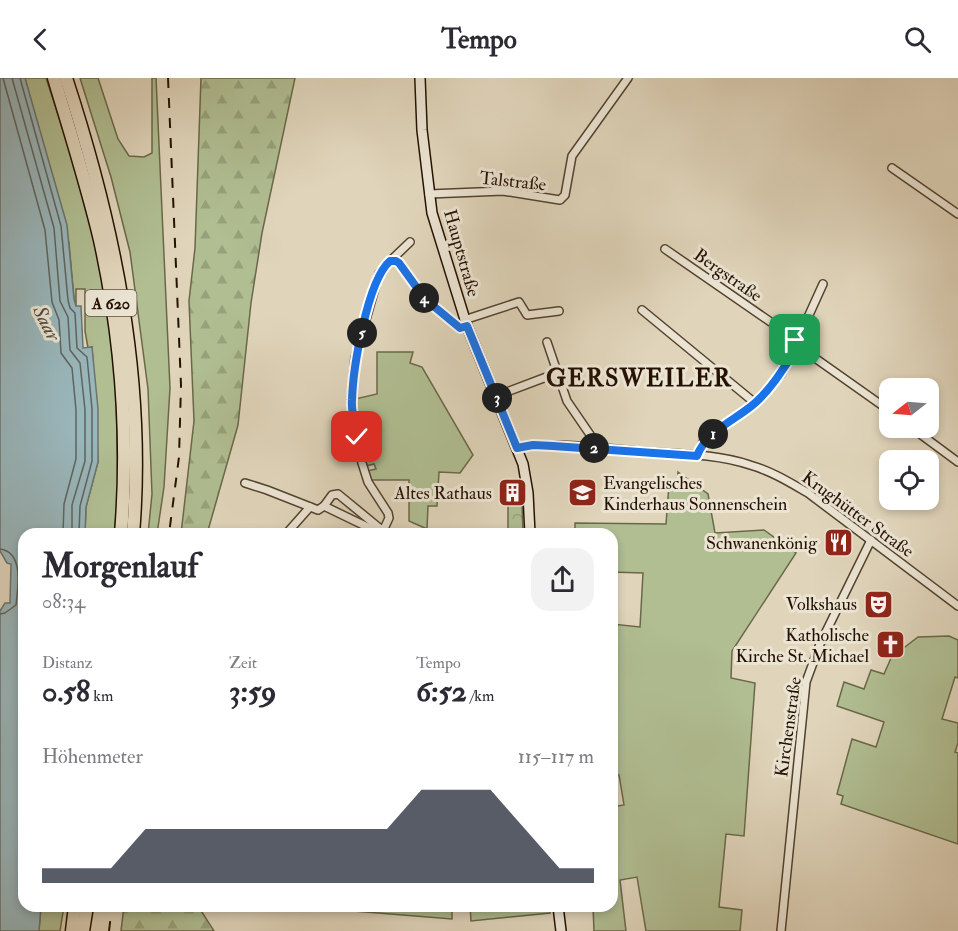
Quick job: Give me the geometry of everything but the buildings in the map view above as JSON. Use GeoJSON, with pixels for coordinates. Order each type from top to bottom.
{"type":"FeatureCollection","features":[{"type":"Feature","properties":{"kind":"highway","name":"A 620"},"geometry":{"type":"LineString","coordinates":[[54,78],[87,189],[100,241],[109,292],[122,395],[124,451],[122,528]]}},
{"type":"Feature","properties":{"kind":"highway","name":"A 620"},"geometry":{"type":"LineString","coordinates":[[66,78],[97,183],[120,285],[133,393],[134,528]]}},
{"type":"Feature","properties":{"kind":"highway"},"geometry":{"type":"LineString","coordinates":[[72,931],[74,912]]}},
{"type":"Feature","properties":{"kind":"highway"},"geometry":{"type":"LineString","coordinates":[[83,931],[86,912]]}},
{"type":"Feature","properties":{"kind":"main road","name":"Hauptstraße"},"geometry":{"type":"LineString","coordinates":[[420,78],[421,120],[429,194],[436,231],[466,323],[517,448],[527,482],[530,528]]}},
{"type":"Feature","properties":{"kind":"main road"},"geometry":{"type":"LineString","coordinates":[[559,912],[561,931]]}},
{"type":"Feature","properties":{"kind":"street","name":"Talstraße"},"geometry":{"type":"LineString","coordinates":[[429,194],[503,191],[560,200],[565,195],[572,156],[628,78]]}},
{"type":"Feature","properties":{"kind":"street"},"geometry":{"type":"LineString","coordinates":[[892,168],[958,214]]}},
{"type":"Feature","properties":{"kind":"street"},"geometry":{"type":"LineString","coordinates":[[385,528],[389,518],[388,513],[368,482],[360,454],[351,403],[355,358],[379,274],[410,242]]}},
{"type":"Feature","properties":{"kind":"street","name":"Bergstraße"},"geometry":{"type":"LineString","coordinates":[[665,249],[788,334],[798,346],[879,403]]}},
{"type":"Feature","properties":{"kind":"street"},"geometry":{"type":"LineString","coordinates":[[390,261],[399,263],[430,304],[460,328],[466,323],[519,302],[527,315],[560,311]]}},
{"type":"Feature","properties":{"kind":"street"},"geometry":{"type":"LineString","coordinates":[[697,456],[704,442],[755,403],[781,374],[798,346],[799,337],[823,284]]}},
{"type":"Feature","properties":{"kind":"street"},"geometry":{"type":"LineString","coordinates":[[642,310],[755,403]]}},
{"type":"Feature","properties":{"kind":"street"},"geometry":{"type":"LineString","coordinates":[[547,342],[567,401],[593,439],[594,448]]}},
{"type":"Feature","properties":{"kind":"street"},"geometry":{"type":"LineString","coordinates":[[496,396],[557,374]]}},
{"type":"Feature","properties":{"kind":"street"},"geometry":{"type":"LineString","coordinates":[[926,438],[958,462]]}},
{"type":"Feature","properties":{"kind":"street","name":"Krughütter Straße"},"geometry":{"type":"LineString","coordinates":[[517,448],[533,445],[697,456],[734,461],[769,472],[808,493],[958,606]]}},
{"type":"Feature","properties":{"kind":"street"},"geometry":{"type":"LineString","coordinates":[[245,483],[318,510],[332,495],[338,494],[377,528]]}},
{"type":"Feature","properties":{"kind":"street"},"geometry":{"type":"LineString","coordinates":[[324,506],[372,528]]}},
{"type":"Feature","properties":{"kind":"street"},"geometry":{"type":"LineString","coordinates":[[291,528],[310,507]]}},
{"type":"Feature","properties":{"kind":"street","name":"Kirchenstraße"},"geometry":{"type":"LineString","coordinates":[[781,931],[806,682],[820,645],[871,540]]}},
{"type":"Feature","properties":{"kind":"green space"},"geometry":{"type":"Polygon","coordinates":[[[25,78],[46,78],[83,191],[106,286],[116,385],[118,497],[115,528],[85,528],[86,507],[98,462],[92,347],[88,348],[85,331],[85,289],[76,289],[76,306],[74,299],[69,243],[25,78]]]}},
{"type":"Feature","properties":{"kind":"green space"},"geometry":{"type":"Polygon","coordinates":[[[80,78],[98,78],[118,139],[129,156],[144,157],[152,153],[152,78],[156,78],[170,388],[164,487],[158,528],[149,528],[152,494],[148,389],[130,252],[111,177],[80,78]]]}},
{"type":"Feature","properties":{"kind":"green space"},"geometry":{"type":"Polygon","coordinates":[[[201,78],[295,78],[262,233],[251,303],[238,425],[209,528],[182,528],[194,421],[189,301],[195,248],[201,78]]]}},
{"type":"Feature","properties":{"kind":"green space"},"geometry":{"type":"Polygon","coordinates":[[[377,352],[413,352],[410,363],[422,367],[473,455],[460,473],[439,472],[437,506],[428,506],[427,528],[409,521],[409,480],[369,480],[367,471],[376,469],[374,464],[366,466],[363,451],[376,448],[375,444],[362,446],[355,399],[377,394],[377,352]]]}},
{"type":"Feature","properties":{"kind":"green space"},"geometry":{"type":"Polygon","coordinates":[[[678,472],[708,494],[715,533],[764,530],[796,553],[732,651],[731,678],[755,683],[744,836],[726,834],[719,907],[742,910],[740,931],[646,931],[637,877],[620,880],[626,931],[594,931],[593,912],[618,912],[618,806],[624,805],[618,775],[618,625],[640,627],[643,573],[618,572],[618,528],[575,528],[575,523],[666,524],[669,485],[677,486],[678,472]]]}},
{"type":"Feature","properties":{"kind":"green space"},"geometry":{"type":"Polygon","coordinates":[[[522,502],[523,528],[508,528],[508,505],[522,502]]]}},
{"type":"Feature","properties":{"kind":"green space"},"geometry":{"type":"Polygon","coordinates":[[[949,636],[958,640],[958,678],[955,677],[942,719],[958,723],[958,743],[955,752],[958,753],[958,844],[841,804],[843,796],[837,794],[852,739],[876,747],[884,722],[837,706],[844,682],[864,689],[871,670],[884,674],[895,649],[901,650],[918,637],[949,636]]]}},
{"type":"Feature","properties":{"kind":"green space"},"geometry":{"type":"Polygon","coordinates":[[[41,912],[63,912],[60,931],[39,931],[41,912]]]}},
{"type":"Feature","properties":{"kind":"green space"},"geometry":{"type":"Polygon","coordinates":[[[123,912],[202,912],[214,931],[121,931],[123,912]]]}},
{"type":"Feature","properties":{"kind":"green space"},"geometry":{"type":"Polygon","coordinates":[[[366,912],[452,912],[452,919],[366,912]]]}},
{"type":"Feature","properties":{"kind":"green space"},"geometry":{"type":"Polygon","coordinates":[[[470,912],[550,913],[471,921],[470,912]]]}},
{"type":"Feature","properties":{"kind":"water","name":"Saar"},"geometry":{"type":"Polygon","coordinates":[[[0,78],[25,78],[67,225],[74,299],[76,306],[81,306],[83,348],[92,347],[98,409],[98,462],[86,507],[85,528],[18,528],[18,912],[41,912],[39,931],[0,931],[0,611],[5,603],[10,603],[11,564],[7,563],[0,551],[0,78]]]}},
{"type":"Feature","properties":{"kind":"railway"},"geometry":{"type":"LineString","coordinates":[[168,78],[181,385],[179,457],[170,528]]}},
{"type":"Feature","properties":{"kind":"railway"},"geometry":{"type":"LineString","coordinates":[[109,931],[111,912]]}},
{"type":"Feature","properties":{"kind":"place","name":"Altes Rathaus"},"geometry":{"type":"Point","coordinates":[513,493]}},
{"type":"Feature","properties":{"kind":"place","name":"Evangelisches Kinderhaus Sonnenschein"},"geometry":{"type":"Point","coordinates":[582,493]}},
{"type":"Feature","properties":{"kind":"place","name":"Schwanenkönig"},"geometry":{"type":"Point","coordinates":[838,543]}},
{"type":"Feature","properties":{"kind":"place","name":"Volkshaus"},"geometry":{"type":"Point","coordinates":[878,604]}},
{"type":"Feature","properties":{"kind":"place","name":"Katholische Kirche St. Michael"},"geometry":{"type":"Point","coordinates":[890,645]}},
{"type":"Feature","properties":{"kind":"district","name":"GERSWEILER"},"geometry":{"type":"Point","coordinates":[639,378]}},
{"type":"Feature","properties":{"kind":"route"},"geometry":{"type":"LineString","coordinates":[[357,437],[351,403],[355,358],[379,274],[390,261],[399,263],[430,304],[460,328],[467,326],[517,448],[533,445],[697,456],[704,442],[755,403],[781,374],[798,346],[795,340]]}}]}
